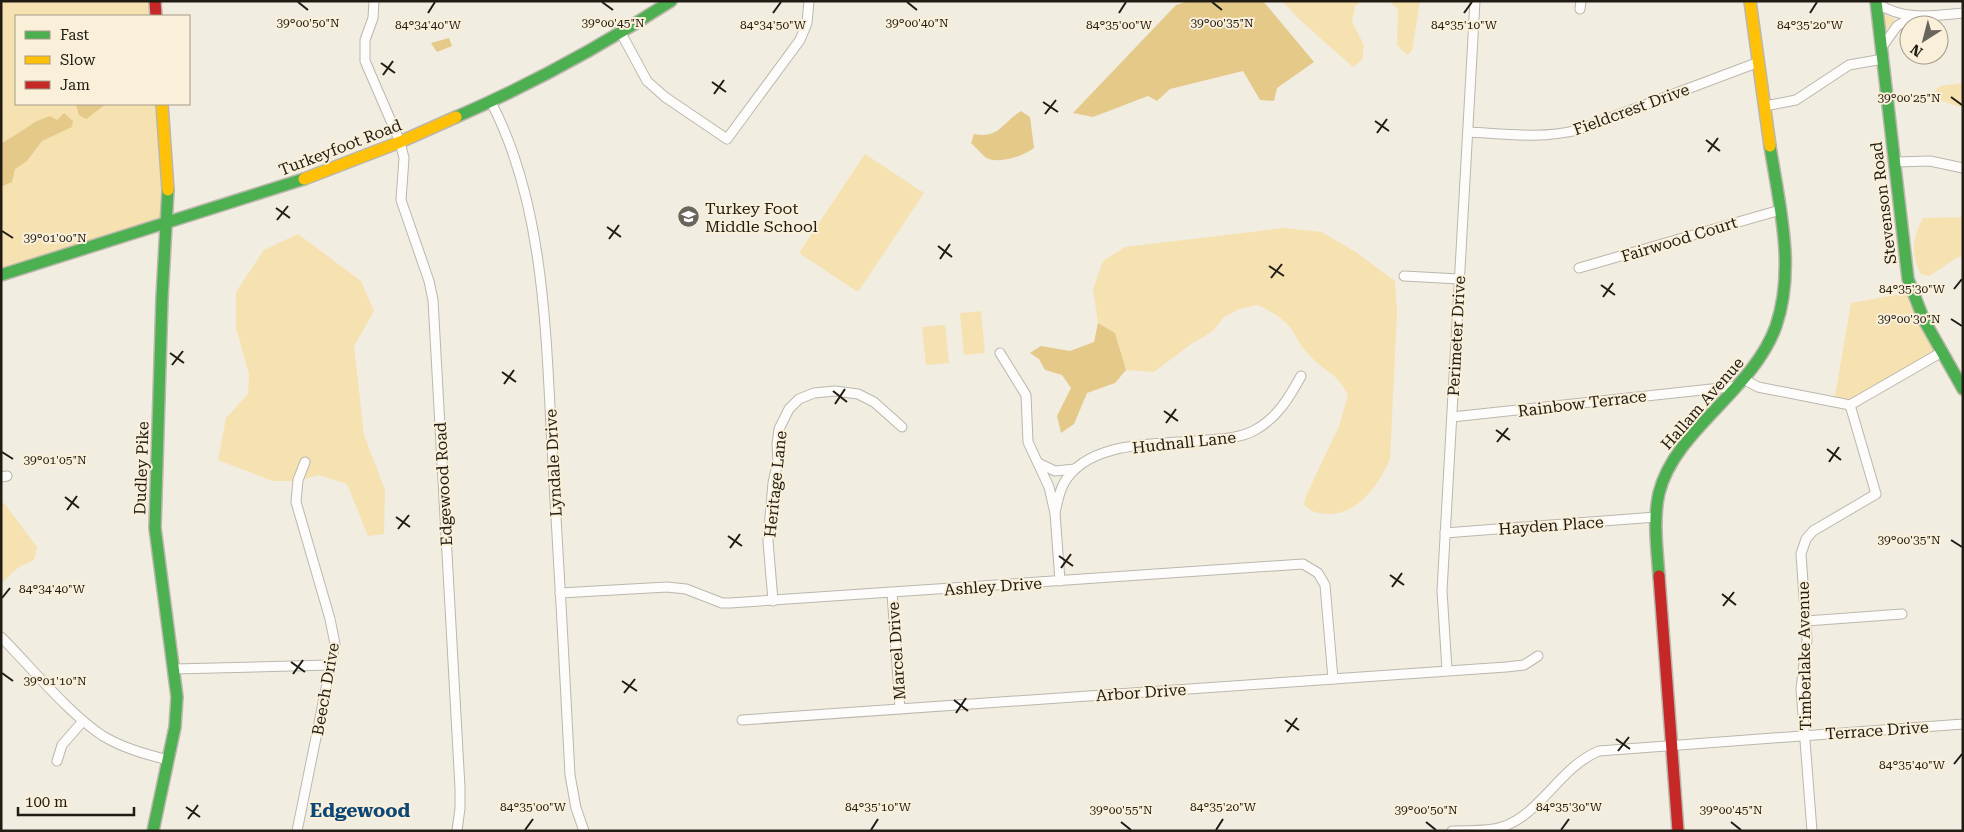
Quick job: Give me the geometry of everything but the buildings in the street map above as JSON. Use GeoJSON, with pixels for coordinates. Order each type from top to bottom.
{"type":"FeatureCollection","features":[{"type":"Feature","properties":{"kind":"street"},"geometry":{"type":"LineString","coordinates":[[155,1],[156,15]]}},
{"type":"Feature","properties":{"kind":"street","name":"Edgewood Road"},"geometry":{"type":"LineString","coordinates":[[374,1],[373,18],[365,40],[365,61],[400,142],[404,158],[401,200],[429,281],[433,300],[459,770],[460,808],[456,831]]}},
{"type":"Feature","properties":{"kind":"street","name":"Turkeyfoot Road"},"geometry":{"type":"LineString","coordinates":[[1,275],[293,183],[400,142],[491,102],[621,33],[671,1]]}},
{"type":"Feature","properties":{"kind":"street","name":"Perimeter Drive"},"geometry":{"type":"LineString","coordinates":[[1447,670],[1442,592],[1475,1]]}},
{"type":"Feature","properties":{"kind":"street","name":"Hallam Avenue"},"geometry":{"type":"LineString","coordinates":[[1678,831],[1656,517],[1662,485],[1672,463],[1691,436],[1742,383],[1769,343],[1785,296],[1786,256],[1750,1]]}},
{"type":"Feature","properties":{"kind":"street"},"geometry":{"type":"LineString","coordinates":[[1876,2],[1894,12],[1905,15]]}},
{"type":"Feature","properties":{"kind":"street","name":"Stevenson Road"},"geometry":{"type":"LineString","coordinates":[[1876,2],[1908,279],[1918,307],[1963,390]]}},
{"type":"Feature","properties":{"kind":"street"},"geometry":{"type":"LineString","coordinates":[[621,33],[648,81],[665,96],[727,139],[800,40],[807,23],[808,4]]}},
{"type":"Feature","properties":{"kind":"street"},"geometry":{"type":"LineString","coordinates":[[1938,15],[1963,13]]}},
{"type":"Feature","properties":{"kind":"street"},"geometry":{"type":"LineString","coordinates":[[1882,47],[1893,30],[1899,26]]}},
{"type":"Feature","properties":{"kind":"street"},"geometry":{"type":"LineString","coordinates":[[1765,106],[1796,100],[1848,66],[1883,59]]}},
{"type":"Feature","properties":{"kind":"street","name":"Fieldcrest Drive"},"geometry":{"type":"LineString","coordinates":[[1468,132],[1540,136],[1578,130],[1759,62]]}},
{"type":"Feature","properties":{"kind":"street","name":"Lyndale Drive"},"geometry":{"type":"LineString","coordinates":[[491,102],[506,133],[518,165],[542,280],[570,775],[576,808],[584,831]]}},
{"type":"Feature","properties":{"kind":"street","name":"Dudley Pike"},"geometry":{"type":"LineString","coordinates":[[153,831],[177,713],[174,669],[155,528],[166,223],[169,203],[162,105]]}},
{"type":"Feature","properties":{"kind":"street"},"geometry":{"type":"LineString","coordinates":[[1895,162],[1930,161],[1963,168]]}},
{"type":"Feature","properties":{"kind":"street","name":"Fairwood Court"},"geometry":{"type":"LineString","coordinates":[[1579,268],[1780,210]]}},
{"type":"Feature","properties":{"kind":"street"},"geometry":{"type":"LineString","coordinates":[[1404,276],[1459,279]]}},
{"type":"Feature","properties":{"kind":"street"},"geometry":{"type":"LineString","coordinates":[[1850,405],[1942,352]]}},
{"type":"Feature","properties":{"kind":"street","name":"Hudnall Lane"},"geometry":{"type":"LineString","coordinates":[[1000,353],[1026,395],[1027,436],[1049,487],[1055,512],[1060,581]]}},
{"type":"Feature","properties":{"kind":"street","name":"Hudnall Lane"},"geometry":{"type":"LineString","coordinates":[[1055,512],[1063,484],[1074,469],[1090,457],[1113,449],[1219,439],[1246,434],[1264,424],[1284,406],[1301,376]]}},
{"type":"Feature","properties":{"kind":"street","name":"Rainbow Terrace"},"geometry":{"type":"LineString","coordinates":[[1452,417],[1712,389],[1742,383],[1758,388],[1850,405]]}},
{"type":"Feature","properties":{"kind":"street"},"geometry":{"type":"LineString","coordinates":[[1712,389],[1720,406]]}},
{"type":"Feature","properties":{"kind":"street","name":"Heritage Lane"},"geometry":{"type":"LineString","coordinates":[[773,601],[768,541],[778,461],[777,444],[779,428],[789,409],[799,399],[814,393],[835,391],[858,394],[874,402],[902,427]]}},
{"type":"Feature","properties":{"kind":"street","name":"Timberlake Avenue"},"geometry":{"type":"LineString","coordinates":[[1812,831],[1801,688],[1807,640],[1801,554],[1806,539],[1824,523],[1876,494],[1850,405]]}},
{"type":"Feature","properties":{"kind":"street","name":"Beech Drive"},"geometry":{"type":"LineString","coordinates":[[297,831],[335,639],[296,502],[298,480],[305,462]]}},
{"type":"Feature","properties":{"kind":"street"},"geometry":{"type":"LineString","coordinates":[[1038,463],[1055,471],[1074,469]]}},
{"type":"Feature","properties":{"kind":"street","name":"Hayden Place"},"geometry":{"type":"LineString","coordinates":[[1446,533],[1656,517]]}},
{"type":"Feature","properties":{"kind":"street","name":"Ashley Drive"},"geometry":{"type":"LineString","coordinates":[[560,593],[667,587],[686,590],[722,603],[1309,565],[1318,573],[1324,585],[1333,678]]}},
{"type":"Feature","properties":{"kind":"street","name":"Marcel Drive"},"geometry":{"type":"LineString","coordinates":[[892,593],[900,709]]}},
{"type":"Feature","properties":{"kind":"street"},"geometry":{"type":"LineString","coordinates":[[1806,621],[1902,614]]}},
{"type":"Feature","properties":{"kind":"street"},"geometry":{"type":"LineString","coordinates":[[1,637],[84,721],[116,743],[141,753],[168,760]]}},
{"type":"Feature","properties":{"kind":"street","name":"Arbor Drive"},"geometry":{"type":"LineString","coordinates":[[742,720],[1524,665],[1538,656]]}},
{"type":"Feature","properties":{"kind":"street"},"geometry":{"type":"LineString","coordinates":[[174,669],[330,665]]}},
{"type":"Feature","properties":{"kind":"street"},"geometry":{"type":"LineString","coordinates":[[57,762],[62,745],[84,721]]}},
{"type":"Feature","properties":{"kind":"street","name":"Terrace Drive"},"geometry":{"type":"LineString","coordinates":[[1452,831],[1492,829],[1514,821],[1577,763],[1593,753],[1607,750],[1963,724]]}},
{"type":"Feature","properties":{"kind":"shaded area"},"geometry":{"type":"Polygon","coordinates":[[[1,1],[154,1],[155,15],[15,15],[15,105],[162,105],[166,223],[1,275],[1,1]]]}},
{"type":"Feature","properties":{"kind":"shaded area"},"geometry":{"type":"Polygon","coordinates":[[[1189,1],[1263,1],[1314,62],[1277,88],[1274,101],[1260,100],[1243,71],[1170,89],[1157,101],[1148,96],[1093,117],[1073,113],[1176,5],[1189,1]]]}},
{"type":"Feature","properties":{"kind":"shaded area"},"geometry":{"type":"Polygon","coordinates":[[[1282,1],[1362,1],[1355,6],[1352,22],[1364,45],[1362,60],[1353,67],[1300,20],[1282,1]]]}},
{"type":"Feature","properties":{"kind":"shaded area"},"geometry":{"type":"Polygon","coordinates":[[[1389,1],[1420,1],[1412,51],[1407,55],[1397,45],[1398,9],[1389,1]]]}},
{"type":"Feature","properties":{"kind":"shaded area"},"geometry":{"type":"Polygon","coordinates":[[[1883,13],[1896,20],[1886,30],[1885,29],[1883,13]]]}},
{"type":"Feature","properties":{"kind":"shaded area"},"geometry":{"type":"Polygon","coordinates":[[[449,38],[452,46],[437,52],[431,43],[449,38]]]}},
{"type":"Feature","properties":{"kind":"shaded area"},"geometry":{"type":"Polygon","coordinates":[[[1963,83],[1963,108],[1937,99],[1932,94],[1940,86],[1963,83]]]}},
{"type":"Feature","properties":{"kind":"shaded area"},"geometry":{"type":"Polygon","coordinates":[[[76,105],[105,105],[86,119],[79,115],[76,105]]]}},
{"type":"Feature","properties":{"kind":"shaded area"},"geometry":{"type":"Polygon","coordinates":[[[1021,111],[1030,117],[1034,148],[1013,158],[995,160],[984,156],[971,143],[974,134],[982,135],[995,132],[1021,111]]]}},
{"type":"Feature","properties":{"kind":"shaded area"},"geometry":{"type":"Polygon","coordinates":[[[64,113],[73,121],[72,127],[42,141],[27,161],[15,169],[12,182],[1,187],[1,144],[37,121],[50,116],[57,120],[64,113]]]}},
{"type":"Feature","properties":{"kind":"shaded area"},"geometry":{"type":"Polygon","coordinates":[[[865,154],[924,193],[858,292],[799,253],[865,154]]]}},
{"type":"Feature","properties":{"kind":"shaded area"},"geometry":{"type":"Polygon","coordinates":[[[1963,217],[1963,257],[1958,257],[1929,276],[1921,274],[1915,260],[1914,246],[1923,218],[1963,217]]]}},
{"type":"Feature","properties":{"kind":"shaded area"},"geometry":{"type":"Polygon","coordinates":[[[1284,228],[1322,232],[1357,253],[1395,281],[1397,313],[1390,459],[1380,478],[1367,496],[1350,509],[1340,513],[1318,513],[1304,505],[1306,496],[1339,426],[1348,395],[1339,381],[1307,353],[1290,327],[1283,320],[1258,305],[1239,309],[1223,318],[1213,331],[1191,344],[1154,372],[1126,370],[1115,333],[1098,323],[1093,289],[1103,261],[1125,247],[1284,228]]]}},
{"type":"Feature","properties":{"kind":"shaded area"},"geometry":{"type":"Polygon","coordinates":[[[298,234],[361,281],[374,311],[354,346],[364,435],[385,490],[384,534],[368,536],[347,484],[319,475],[296,481],[272,481],[218,460],[226,418],[248,394],[249,374],[236,328],[236,292],[264,250],[298,234]]]}},
{"type":"Feature","properties":{"kind":"shaded area"},"geometry":{"type":"Polygon","coordinates":[[[1912,292],[1942,352],[1850,405],[1834,402],[1851,303],[1912,292]]]}},
{"type":"Feature","properties":{"kind":"shaded area"},"geometry":{"type":"Polygon","coordinates":[[[981,311],[985,353],[964,355],[960,313],[981,311]]]}},
{"type":"Feature","properties":{"kind":"shaded area"},"geometry":{"type":"Polygon","coordinates":[[[1098,323],[1115,333],[1126,370],[1115,383],[1087,393],[1074,424],[1061,433],[1057,416],[1071,388],[1062,375],[1045,370],[1039,359],[1030,353],[1041,346],[1070,351],[1094,342],[1098,323]]]}},
{"type":"Feature","properties":{"kind":"shaded area"},"geometry":{"type":"Polygon","coordinates":[[[945,325],[949,363],[926,365],[922,327],[945,325]]]}},
{"type":"Feature","properties":{"kind":"shaded area"},"geometry":{"type":"Polygon","coordinates":[[[1,502],[4,503],[37,547],[34,560],[19,567],[1,583],[1,502]]]}},
{"type":"Feature","properties":{"kind":"traffic: fast"},"geometry":{"type":"LineString","coordinates":[[456,117],[566,64],[671,1]]}},
{"type":"Feature","properties":{"kind":"traffic: fast"},"geometry":{"type":"LineString","coordinates":[[1876,1],[1908,279],[1924,320],[1963,389]]}},
{"type":"Feature","properties":{"kind":"traffic: fast"},"geometry":{"type":"LineString","coordinates":[[1659,576],[1656,513],[1659,493],[1668,470],[1681,449],[1697,429],[1750,371],[1765,349],[1776,326],[1782,304],[1785,282],[1784,236],[1770,146]]}},
{"type":"Feature","properties":{"kind":"traffic: fast"},"geometry":{"type":"LineString","coordinates":[[1,275],[304,179]]}},
{"type":"Feature","properties":{"kind":"traffic: fast"},"geometry":{"type":"LineString","coordinates":[[153,831],[175,727],[177,697],[155,528],[162,298],[168,190]]}},
{"type":"Feature","properties":{"kind":"traffic: slow"},"geometry":{"type":"LineString","coordinates":[[1750,1],[1770,146]]}},
{"type":"Feature","properties":{"kind":"traffic: slow"},"geometry":{"type":"LineString","coordinates":[[162,105],[168,190]]}},
{"type":"Feature","properties":{"kind":"traffic: slow"},"geometry":{"type":"LineString","coordinates":[[304,179],[400,142],[456,117]]}},
{"type":"Feature","properties":{"kind":"traffic: jam"},"geometry":{"type":"LineString","coordinates":[[155,1],[156,15]]}},
{"type":"Feature","properties":{"kind":"traffic: jam"},"geometry":{"type":"LineString","coordinates":[[1659,576],[1678,831]]}},
{"type":"Feature","properties":{"kind":"place","name":"Turkey Foot Middle School"},"geometry":{"type":"Point","coordinates":[689,217]}},
{"type":"Feature","properties":{"kind":"district","name":"Edgewood"},"geometry":{"type":"Point","coordinates":[360,810]}}]}
